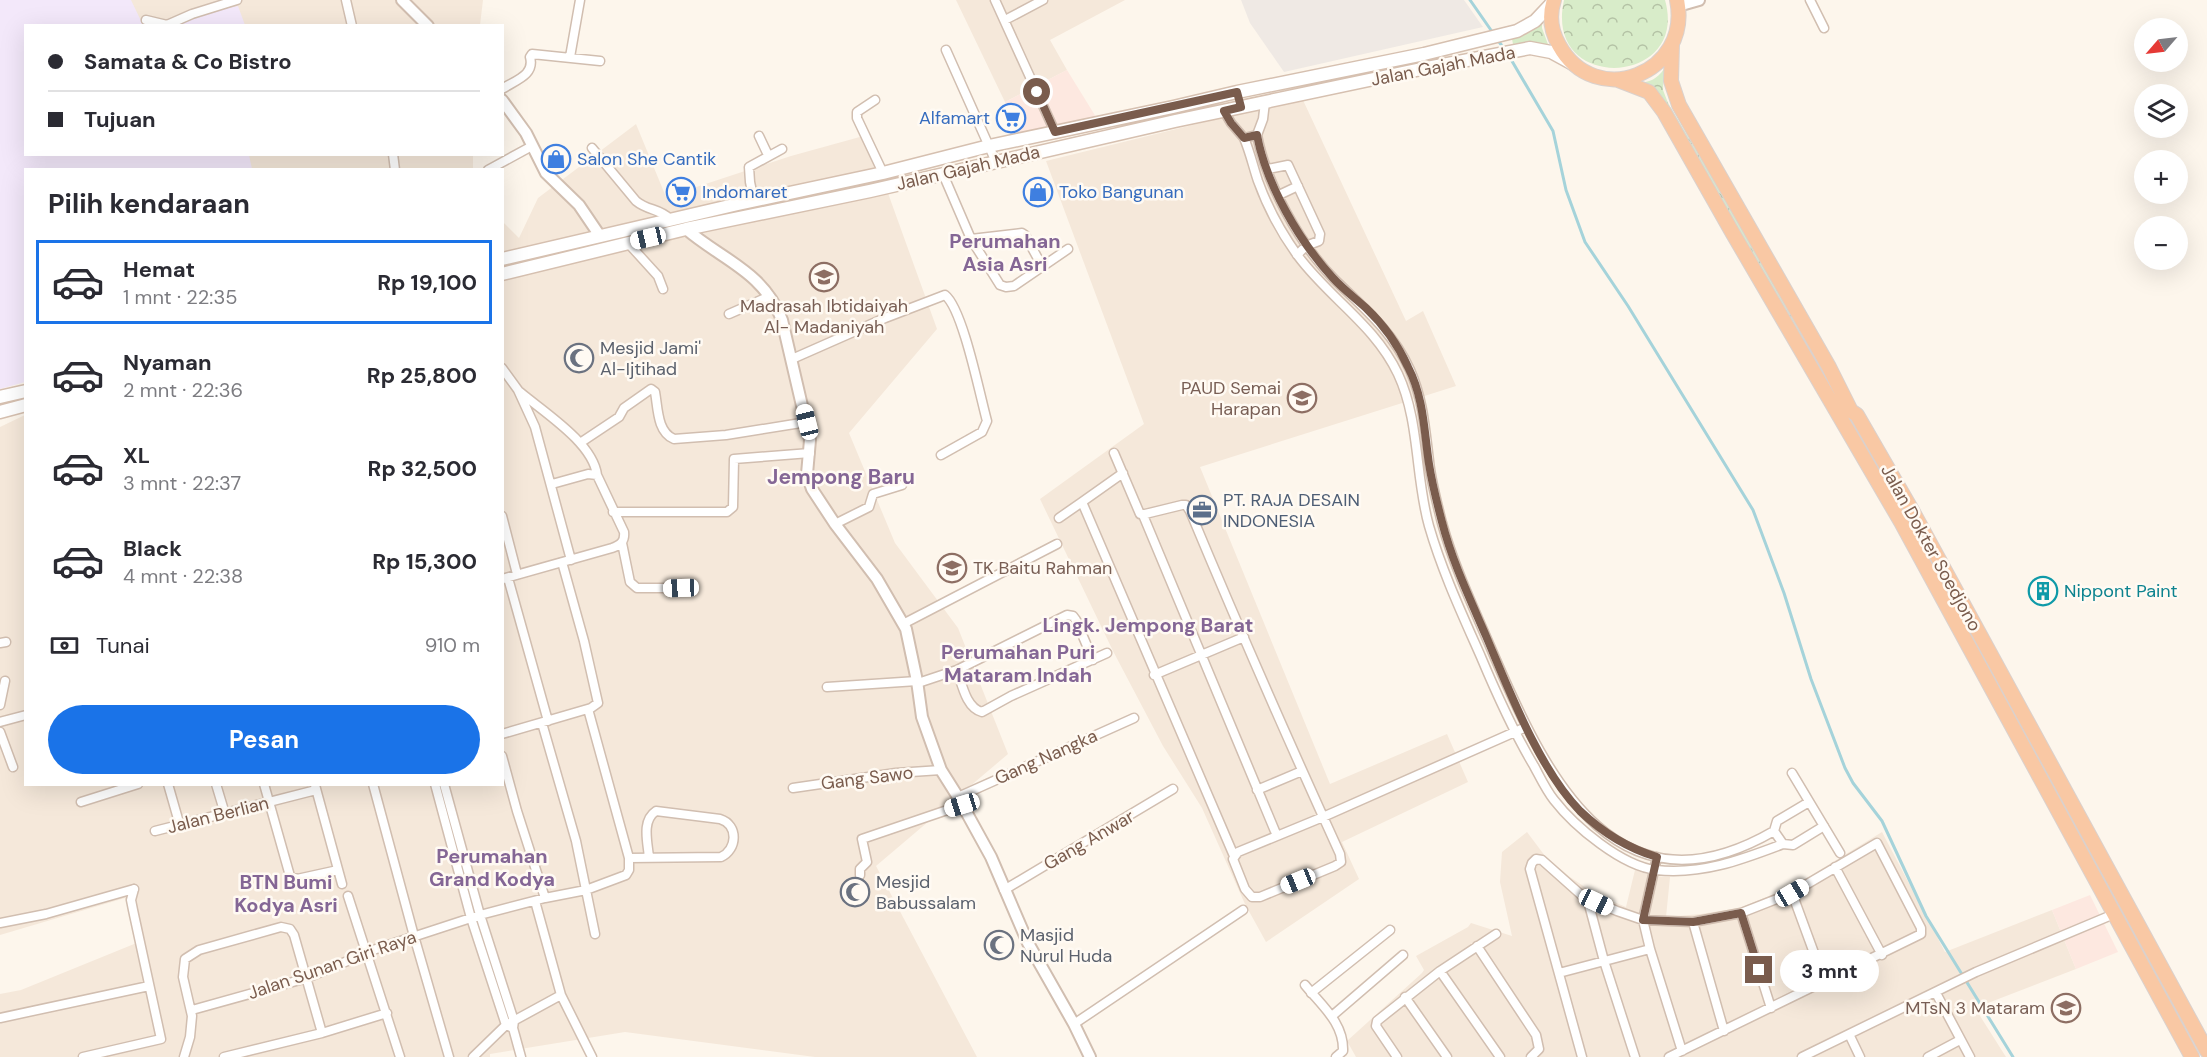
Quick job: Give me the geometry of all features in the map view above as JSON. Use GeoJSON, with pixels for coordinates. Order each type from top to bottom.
{"type":"FeatureCollection","features":[{"type":"Feature","properties":{"kind":"highway"},"geometry":{"type":"LineString","coordinates":[[1553,1],[1552,29],[1560,48],[1573,64]]}},
{"type":"Feature","properties":{"kind":"highway","name":"Jalan Dokter Soedjono"},"geometry":{"type":"LineString","coordinates":[[1677,3],[1678,26],[1672,44],[1671,81],[1679,105],[1829,367],[1851,411],[1857,415],[1913,512],[2207,1051]]}},
{"type":"Feature","properties":{"kind":"highway"},"geometry":{"type":"LineString","coordinates":[[1618,80],[1635,77],[1650,70],[1663,58],[1672,44]]}},
{"type":"Feature","properties":{"kind":"highway","name":"Jalan Dokter Soedjono"},"geometry":{"type":"LineString","coordinates":[[1573,64],[1586,73],[1644,89],[1659,103],[1901,522],[2192,1057]]}},
{"type":"Feature","properties":{"kind":"highway"},"geometry":{"type":"LineString","coordinates":[[1901,522],[1910,518],[1913,512]]}},
{"type":"Feature","properties":{"kind":"highway"},"geometry":{"type":"LineString","coordinates":[[1912,542],[1916,535],[1924,532]]}},
{"type":"Feature","properties":{"kind":"highway"},"geometry":{"type":"LineString","coordinates":[[2023,749],[2028,754],[2035,754],[2039,748],[2037,742]]}},
{"type":"Feature","properties":{"kind":"highway"},"geometry":{"type":"LineString","coordinates":[[2035,771],[2034,765],[2038,760],[2044,760],[2049,764]]}},
{"type":"Feature","properties":{"kind":"main road","name":"Jalan Gajah Mada"},"geometry":{"type":"LineString","coordinates":[[504,258],[670,219],[883,173],[989,146],[1424,54],[1517,31],[1535,21],[1553,1]]}},
{"type":"Feature","properties":{"kind":"main road","name":"Jalan Gajah Mada"},"geometry":{"type":"LineString","coordinates":[[504,273],[686,229],[1152,126],[1530,48],[1551,52],[1573,64]]}},
{"type":"Feature","properties":{"kind":"main road"},"geometry":{"type":"LineString","coordinates":[[1237,92],[1241,107]]}},
{"type":"Feature","properties":{"kind":"main road"},"geometry":{"type":"LineString","coordinates":[[738,204],[741,218]]}},
{"type":"Feature","properties":{"kind":"main road"},"geometry":{"type":"LineString","coordinates":[[535,250],[538,264]]}},
{"type":"Feature","properties":{"kind":"main road"},"geometry":{"type":"LineString","coordinates":[[0,397],[24,391]]}},
{"type":"Feature","properties":{"kind":"main road"},"geometry":{"type":"LineString","coordinates":[[0,412],[24,406]]}},
{"type":"Feature","properties":{"kind":"street"},"geometry":{"type":"LineString","coordinates":[[169,24],[192,14],[237,0]]}},
{"type":"Feature","properties":{"kind":"street"},"geometry":{"type":"LineString","coordinates":[[347,0],[352,24]]}},
{"type":"Feature","properties":{"kind":"street"},"geometry":{"type":"LineString","coordinates":[[402,0],[426,24]]}},
{"type":"Feature","properties":{"kind":"street"},"geometry":{"type":"LineString","coordinates":[[570,57],[580,0]]}},
{"type":"Feature","properties":{"kind":"street"},"geometry":{"type":"LineString","coordinates":[[995,0],[1055,132]]}},
{"type":"Feature","properties":{"kind":"street"},"geometry":{"type":"LineString","coordinates":[[1005,20],[1043,0]]}},
{"type":"Feature","properties":{"kind":"street"},"geometry":{"type":"LineString","coordinates":[[1677,3],[1699,0]]}},
{"type":"Feature","properties":{"kind":"street"},"geometry":{"type":"LineString","coordinates":[[1810,0],[1824,28]]}},
{"type":"Feature","properties":{"kind":"street"},"geometry":{"type":"LineString","coordinates":[[146,20],[163,24]]}},
{"type":"Feature","properties":{"kind":"street"},"geometry":{"type":"LineString","coordinates":[[946,50],[996,162]]}},
{"type":"Feature","properties":{"kind":"street"},"geometry":{"type":"LineString","coordinates":[[504,88],[529,73],[531,54],[600,61]]}},
{"type":"Feature","properties":{"kind":"street"},"geometry":{"type":"LineString","coordinates":[[875,99],[856,112],[883,173]]}},
{"type":"Feature","properties":{"kind":"street"},"geometry":{"type":"LineString","coordinates":[[504,102],[518,120],[546,173],[579,206],[600,236]]}},
{"type":"Feature","properties":{"kind":"street"},"geometry":{"type":"LineString","coordinates":[[1264,102],[1263,119],[1257,135],[1268,169],[1290,221],[1306,246],[1334,279],[1388,332],[1416,384],[1423,408],[1433,484],[1452,554],[1526,727],[1563,789],[1580,810],[1609,836],[1634,850],[1657,857],[1694,860],[1722,854],[1759,840],[1774,831],[1777,821],[1809,802]]}},
{"type":"Feature","properties":{"kind":"street"},"geometry":{"type":"LineString","coordinates":[[1224,111],[1244,138],[1258,182],[1297,255],[1325,288],[1378,340],[1398,372],[1411,411],[1423,499],[1440,559],[1514,733],[1555,801],[1602,845],[1630,862],[1654,870],[1697,871],[1727,865],[1783,844],[1793,845],[1824,826]]}},
{"type":"Feature","properties":{"kind":"street"},"geometry":{"type":"LineString","coordinates":[[1244,138],[1257,135]]}},
{"type":"Feature","properties":{"kind":"street"},"geometry":{"type":"LineString","coordinates":[[759,136],[768,155]]}},
{"type":"Feature","properties":{"kind":"street"},"geometry":{"type":"LineString","coordinates":[[492,168],[532,146]]}},
{"type":"Feature","properties":{"kind":"street"},"geometry":{"type":"LineString","coordinates":[[592,147],[636,201],[646,207],[659,210],[670,219]]}},
{"type":"Feature","properties":{"kind":"street"},"geometry":{"type":"LineString","coordinates":[[754,201],[749,167],[782,149]]}},
{"type":"Feature","properties":{"kind":"street"},"geometry":{"type":"LineString","coordinates":[[1268,169],[1288,165],[1320,234],[1318,241],[1306,246],[1297,255]]}},
{"type":"Feature","properties":{"kind":"street"},"geometry":{"type":"LineString","coordinates":[[943,174],[971,239],[998,284],[1004,287],[1014,286],[1068,249]]}},
{"type":"Feature","properties":{"kind":"street"},"geometry":{"type":"LineString","coordinates":[[1279,195],[1298,186]]}},
{"type":"Feature","properties":{"kind":"street"},"geometry":{"type":"LineString","coordinates":[[686,229],[699,241],[745,270],[770,296],[782,320],[807,422],[810,440],[807,474],[809,482],[816,497],[835,524],[878,579],[903,624],[909,638],[922,717],[941,770],[991,857],[1028,943],[1090,1057]]}},
{"type":"Feature","properties":{"kind":"street"},"geometry":{"type":"LineString","coordinates":[[971,239],[1022,232],[1042,266]]}},
{"type":"Feature","properties":{"kind":"street"},"geometry":{"type":"LineString","coordinates":[[628,243],[658,276],[663,289]]}},
{"type":"Feature","properties":{"kind":"street"},"geometry":{"type":"LineString","coordinates":[[729,314],[770,296]]}},
{"type":"Feature","properties":{"kind":"street"},"geometry":{"type":"LineString","coordinates":[[792,359],[945,296],[952,303],[963,333],[987,421],[982,432],[941,455]]}},
{"type":"Feature","properties":{"kind":"street"},"geometry":{"type":"LineString","coordinates":[[1363,323],[1371,314]]}},
{"type":"Feature","properties":{"kind":"street"},"geometry":{"type":"LineString","coordinates":[[504,371],[518,390],[535,427],[552,484],[566,561],[598,697],[596,705],[588,709],[504,733]]}},
{"type":"Feature","properties":{"kind":"street"},"geometry":{"type":"LineString","coordinates":[[580,443],[619,417],[624,408],[651,389],[655,392],[663,431],[674,439],[726,435],[807,422]]}},
{"type":"Feature","properties":{"kind":"street"},"geometry":{"type":"LineString","coordinates":[[518,390],[580,443],[594,462],[597,475],[624,532],[622,543],[630,582],[637,588],[681,588]]}},
{"type":"Feature","properties":{"kind":"street"},"geometry":{"type":"LineString","coordinates":[[613,512],[727,512],[733,505],[734,459],[810,453]]}},
{"type":"Feature","properties":{"kind":"street"},"geometry":{"type":"LineString","coordinates":[[1113,453],[1135,504],[1143,514],[1200,656],[1277,836]]}},
{"type":"Feature","properties":{"kind":"street"},"geometry":{"type":"LineString","coordinates":[[552,484],[588,474],[597,475]]}},
{"type":"Feature","properties":{"kind":"street"},"geometry":{"type":"LineString","coordinates":[[1059,518],[1123,474]]}},
{"type":"Feature","properties":{"kind":"street"},"geometry":{"type":"LineString","coordinates":[[835,524],[869,507],[873,494],[902,485]]}},
{"type":"Feature","properties":{"kind":"street"},"geometry":{"type":"LineString","coordinates":[[1082,502],[1154,675],[1234,856],[1248,895],[1255,898],[1335,866],[1341,862],[1341,859],[1186,505],[1143,514]]}},
{"type":"Feature","properties":{"kind":"street"},"geometry":{"type":"LineString","coordinates":[[504,533],[509,577],[576,841],[595,934]]}},
{"type":"Feature","properties":{"kind":"street"},"geometry":{"type":"LineString","coordinates":[[509,577],[612,548],[622,543]]}},
{"type":"Feature","properties":{"kind":"street"},"geometry":{"type":"LineString","coordinates":[[903,624],[1057,544]]}},
{"type":"Feature","properties":{"kind":"street"},"geometry":{"type":"LineString","coordinates":[[1440,559],[1452,554]]}},
{"type":"Feature","properties":{"kind":"street"},"geometry":{"type":"LineString","coordinates":[[827,687],[917,682],[957,670],[1067,615],[1074,616],[1077,620],[1093,660]]}},
{"type":"Feature","properties":{"kind":"street"},"geometry":{"type":"LineString","coordinates":[[1154,675],[1244,637]]}},
{"type":"Feature","properties":{"kind":"street"},"geometry":{"type":"LineString","coordinates":[[957,670],[970,704],[982,712],[1011,696],[1107,653]]}},
{"type":"Feature","properties":{"kind":"street"},"geometry":{"type":"LineString","coordinates":[[0,705],[5,681]]}},
{"type":"Feature","properties":{"kind":"street"},"geometry":{"type":"LineString","coordinates":[[588,709],[629,858],[650,858],[721,857],[731,849],[733,829],[728,822],[720,819],[656,811],[648,819],[646,826],[650,858]]}},
{"type":"Feature","properties":{"kind":"street"},"geometry":{"type":"LineString","coordinates":[[0,722],[24,716]]}},
{"type":"Feature","properties":{"kind":"street","name":"Gang Nangka"},"geometry":{"type":"LineString","coordinates":[[860,875],[860,869],[867,862],[862,840],[960,801],[1134,718]]}},
{"type":"Feature","properties":{"kind":"street"},"geometry":{"type":"LineString","coordinates":[[1234,856],[1238,852],[1526,727]]}},
{"type":"Feature","properties":{"kind":"street"},"geometry":{"type":"LineString","coordinates":[[0,732],[13,767]]}},
{"type":"Feature","properties":{"kind":"street"},"geometry":{"type":"LineString","coordinates":[[504,763],[545,898]]}},
{"type":"Feature","properties":{"kind":"street","name":"Gang Sawo"},"geometry":{"type":"LineString","coordinates":[[793,788],[896,773],[941,770]]}},
{"type":"Feature","properties":{"kind":"street"},"geometry":{"type":"LineString","coordinates":[[1257,790],[1302,771]]}},
{"type":"Feature","properties":{"kind":"street"},"geometry":{"type":"LineString","coordinates":[[1792,773],[1840,853]]}},
{"type":"Feature","properties":{"kind":"street"},"geometry":{"type":"LineString","coordinates":[[169,786],[180,826]]}},
{"type":"Feature","properties":{"kind":"street"},"geometry":{"type":"LineString","coordinates":[[217,786],[225,814]]}},
{"type":"Feature","properties":{"kind":"street"},"geometry":{"type":"LineString","coordinates":[[265,786],[291,878],[297,879],[338,870]]}},
{"type":"Feature","properties":{"kind":"street"},"geometry":{"type":"LineString","coordinates":[[374,786],[449,1057]]}},
{"type":"Feature","properties":{"kind":"street"},"geometry":{"type":"LineString","coordinates":[[436,786],[471,918],[511,1025]]}},
{"type":"Feature","properties":{"kind":"street"},"geometry":{"type":"LineString","coordinates":[[445,786],[521,1057]]}},
{"type":"Feature","properties":{"kind":"street"},"geometry":{"type":"LineString","coordinates":[[81,802],[121,787]]}},
{"type":"Feature","properties":{"kind":"street"},"geometry":{"type":"LineString","coordinates":[[315,787],[342,884]]}},
{"type":"Feature","properties":{"kind":"street","name":"Jalan Berlian"},"geometry":{"type":"LineString","coordinates":[[155,831],[269,802],[315,787]]}},
{"type":"Feature","properties":{"kind":"street","name":"Gang Anwar"},"geometry":{"type":"LineString","coordinates":[[1004,890],[1173,789]]}},
{"type":"Feature","properties":{"kind":"street"},"geometry":{"type":"LineString","coordinates":[[1774,831],[1783,844]]}},
{"type":"Feature","properties":{"kind":"street"},"geometry":{"type":"LineString","coordinates":[[1588,901],[1643,920],[1693,922],[1741,913],[1792,893],[1874,843],[1879,846],[1921,928],[1921,934],[1670,1057]]}},
{"type":"Feature","properties":{"kind":"street"},"geometry":{"type":"LineString","coordinates":[[1657,857],[1643,920],[1682,1051]]}},
{"type":"Feature","properties":{"kind":"street","name":"Jalan Sunan Giri Raya"},"geometry":{"type":"LineString","coordinates":[[192,1010],[307,978],[367,953],[480,915],[535,900],[586,890],[629,872],[629,858]]}},
{"type":"Feature","properties":{"kind":"street"},"geometry":{"type":"LineString","coordinates":[[1582,1057],[1530,869],[1536,859],[1542,860],[1588,901],[1604,961],[1635,1057]]}},
{"type":"Feature","properties":{"kind":"street"},"geometry":{"type":"LineString","coordinates":[[1835,867],[1882,955]]}},
{"type":"Feature","properties":{"kind":"street"},"geometry":{"type":"LineString","coordinates":[[0,923],[45,914],[134,889],[131,900],[161,1039],[84,1057]]}},
{"type":"Feature","properties":{"kind":"street"},"geometry":{"type":"LineString","coordinates":[[1792,893],[1825,983]]}},
{"type":"Feature","properties":{"kind":"street"},"geometry":{"type":"LineString","coordinates":[[348,896],[400,1057]]}},
{"type":"Feature","properties":{"kind":"street"},"geometry":{"type":"LineString","coordinates":[[535,900],[561,995],[592,1057]]}},
{"type":"Feature","properties":{"kind":"street"},"geometry":{"type":"LineString","coordinates":[[1074,1024],[1244,909]]}},
{"type":"Feature","properties":{"kind":"street"},"geometry":{"type":"LineString","coordinates":[[1741,913],[1771,1008]]}},
{"type":"Feature","properties":{"kind":"street"},"geometry":{"type":"LineString","coordinates":[[1802,1057],[1976,972],[2114,914]]}},
{"type":"Feature","properties":{"kind":"street"},"geometry":{"type":"LineString","coordinates":[[1693,922],[1724,1031]]}},
{"type":"Feature","properties":{"kind":"street"},"geometry":{"type":"LineString","coordinates":[[184,1056],[190,1037],[192,1010],[183,976],[185,959],[195,952],[281,927],[288,928],[294,935],[322,1033]]}},
{"type":"Feature","properties":{"kind":"street"},"geometry":{"type":"LineString","coordinates":[[1311,993],[1390,930]]}},
{"type":"Feature","properties":{"kind":"street"},"geometry":{"type":"LineString","coordinates":[[1397,1057],[1375,1024],[1405,997],[1496,934]]}},
{"type":"Feature","properties":{"kind":"street"},"geometry":{"type":"LineString","coordinates":[[1477,946],[1536,1035],[1539,1049],[1531,1057]]}},
{"type":"Feature","properties":{"kind":"street"},"geometry":{"type":"LineString","coordinates":[[1559,973],[1650,949]]}},
{"type":"Feature","properties":{"kind":"street"},"geometry":{"type":"LineString","coordinates":[[1332,1016],[1403,955]]}},
{"type":"Feature","properties":{"kind":"street"},"geometry":{"type":"LineString","coordinates":[[1440,971],[1500,1057]]}},
{"type":"Feature","properties":{"kind":"street"},"geometry":{"type":"LineString","coordinates":[[0,1018],[149,986]]}},
{"type":"Feature","properties":{"kind":"street"},"geometry":{"type":"LineString","coordinates":[[1305,986],[1332,1016],[1340,1030],[1343,1051],[1336,1057]]}},
{"type":"Feature","properties":{"kind":"street"},"geometry":{"type":"LineString","coordinates":[[1936,993],[1970,1057]]}},
{"type":"Feature","properties":{"kind":"street"},"geometry":{"type":"LineString","coordinates":[[473,1057],[511,1025],[561,995]]}},
{"type":"Feature","properties":{"kind":"street"},"geometry":{"type":"LineString","coordinates":[[1405,997],[1447,1057]]}},
{"type":"Feature","properties":{"kind":"street"},"geometry":{"type":"LineString","coordinates":[[224,1057],[322,1033],[387,1013]]}},
{"type":"Feature","properties":{"kind":"street"},"geometry":{"type":"LineString","coordinates":[[1850,1034],[1860,1057]]}},
{"type":"Feature","properties":{"kind":"street"},"geometry":{"type":"LineString","coordinates":[[1928,1057],[1960,1040]]}},
{"type":"Feature","properties":{"kind":"shaded area"},"geometry":{"type":"Polygon","coordinates":[[[0,0],[131,0],[143,24],[24,24],[24,156],[249,156],[252,168],[24,168],[24,382],[0,389],[0,0]]]}},
{"type":"Feature","properties":{"kind":"shaded area"},"geometry":{"type":"Polygon","coordinates":[[[48,0],[483,0],[480,24],[24,24],[24,156],[473,156],[473,168],[26,168],[0,46],[48,0]]]}},
{"type":"Feature","properties":{"kind":"shaded area"},"geometry":{"type":"Polygon","coordinates":[[[956,0],[1125,0],[1050,40],[1067,70],[1005,102],[956,0]]]}},
{"type":"Feature","properties":{"kind":"shaded area"},"geometry":{"type":"Polygon","coordinates":[[[1241,0],[1464,0],[1483,27],[1284,72],[1250,23],[1241,0]]]}},
{"type":"Feature","properties":{"kind":"shaded area"},"geometry":{"type":"Polygon","coordinates":[[[238,6],[245,24],[148,24],[238,6]]]}},
{"type":"Feature","properties":{"kind":"shaded area"},"geometry":{"type":"Polygon","coordinates":[[[1067,70],[1096,117],[1018,134],[1005,102],[1067,70]]]}},
{"type":"Feature","properties":{"kind":"shaded area"},"geometry":{"type":"Polygon","coordinates":[[[1302,98],[1406,321],[1423,311],[1456,386],[1200,467],[1330,784],[1447,734],[1468,782],[1342,842],[1359,879],[1266,942],[1245,904],[1202,808],[1163,746],[1113,651],[1040,499],[1144,424],[1046,161],[1302,98]]]}},
{"type":"Feature","properties":{"kind":"shaded area"},"geometry":{"type":"Polygon","coordinates":[[[636,124],[666,197],[791,156],[867,135],[937,329],[849,433],[895,543],[958,628],[1008,754],[876,866],[977,1057],[815,1057],[625,1032],[490,1054],[490,1057],[0,1057],[0,994],[21,990],[139,942],[125,898],[0,935],[0,427],[24,415],[24,786],[504,786],[504,223],[519,238],[538,198],[636,124]]]}},
{"type":"Feature","properties":{"kind":"shaded area"},"geometry":{"type":"Polygon","coordinates":[[[1527,832],[1545,856],[1570,877],[1595,894],[1626,907],[1635,870],[1652,876],[1670,877],[1666,917],[1739,908],[1792,887],[1882,832],[1945,952],[2052,910],[2076,969],[1975,1008],[2006,1057],[1356,1057],[1347,1041],[1422,973],[1424,970],[1416,956],[1468,927],[1471,923],[1512,936],[1500,882],[1502,852],[1527,832]]]}},
{"type":"Feature","properties":{"kind":"shaded area"},"geometry":{"type":"Polygon","coordinates":[[[2090,895],[2118,952],[2076,969],[2052,910],[2090,895]]]}},
{"type":"Feature","properties":{"kind":"green space"},"geometry":{"type":"Polygon","coordinates":[[[1564,0],[1665,0],[1667,29],[1657,50],[1638,63],[1616,68],[1593,64],[1574,52],[1563,31],[1564,0]]]}},
{"type":"Feature","properties":{"kind":"green space"},"geometry":{"type":"Polygon","coordinates":[[[1542,19],[1542,28],[1549,47],[1527,42],[1513,44],[1512,39],[1529,31],[1542,19]]]}},
{"type":"Feature","properties":{"kind":"green space"},"geometry":{"type":"Polygon","coordinates":[[[1664,69],[1663,90],[1668,103],[1851,411],[1902,509],[1898,511],[1639,83],[1653,79],[1664,69]]]}},
{"type":"Feature","properties":{"kind":"waterway"},"geometry":{"type":"LineString","coordinates":[[1470,0],[1493,33]]}},
{"type":"Feature","properties":{"kind":"waterway"},"geometry":{"type":"LineString","coordinates":[[1497,39],[1505,50]]}},
{"type":"Feature","properties":{"kind":"waterway"},"geometry":{"type":"LineString","coordinates":[[1509,56],[1553,131],[1566,190],[1585,242],[1628,306],[1753,510],[1784,593],[1811,679],[1845,768],[1853,783],[1882,821],[1926,916],[2013,1057]]}},
{"type":"Feature","properties":{"kind":"place","name":"Alfamart"},"geometry":{"type":"Point","coordinates":[1011,118]}},
{"type":"Feature","properties":{"kind":"place","name":"Salon She Cantik"},"geometry":{"type":"Point","coordinates":[556,159]}},
{"type":"Feature","properties":{"kind":"place","name":"Indomaret"},"geometry":{"type":"Point","coordinates":[681,192]}},
{"type":"Feature","properties":{"kind":"place","name":"Toko Bangunan"},"geometry":{"type":"Point","coordinates":[1038,192]}},
{"type":"Feature","properties":{"kind":"place","name":"Madrasah Ibtidaiyah Al- Madaniyah"},"geometry":{"type":"Point","coordinates":[824,277]}},
{"type":"Feature","properties":{"kind":"place","name":"Mesjid Jami' Al-Ijtihad"},"geometry":{"type":"Point","coordinates":[579,358]}},
{"type":"Feature","properties":{"kind":"place","name":"PAUD Semai Harapan"},"geometry":{"type":"Point","coordinates":[1302,398]}},
{"type":"Feature","properties":{"kind":"place","name":"PT. RAJA DESAIN INDONESIA"},"geometry":{"type":"Point","coordinates":[1202,510]}},
{"type":"Feature","properties":{"kind":"place","name":"TK Baitu Rahman"},"geometry":{"type":"Point","coordinates":[952,568]}},
{"type":"Feature","properties":{"kind":"place","name":"Nippont Paint"},"geometry":{"type":"Point","coordinates":[2043,591]}},
{"type":"Feature","properties":{"kind":"place","name":"Mesjid Babussalam"},"geometry":{"type":"Point","coordinates":[855,892]}},
{"type":"Feature","properties":{"kind":"place","name":"Masjid Nurul Huda"},"geometry":{"type":"Point","coordinates":[999,945]}},
{"type":"Feature","properties":{"kind":"place","name":"MTsN 3 Mataram"},"geometry":{"type":"Point","coordinates":[2066,1008]}},
{"type":"Feature","properties":{"kind":"district","name":"Perumahan Asia Asri"},"geometry":{"type":"Point","coordinates":[1005,252]}},
{"type":"Feature","properties":{"kind":"district","name":"Jempong Baru"},"geometry":{"type":"Point","coordinates":[841,477]}},
{"type":"Feature","properties":{"kind":"district","name":"Lingk. Jempong Barat"},"geometry":{"type":"Point","coordinates":[1148,625]}},
{"type":"Feature","properties":{"kind":"district","name":"Perumahan Puri Mataram Indah"},"geometry":{"type":"Point","coordinates":[1018,664]}},
{"type":"Feature","properties":{"kind":"district","name":"Perumahan Grand Kodya"},"geometry":{"type":"Point","coordinates":[492,868]}},
{"type":"Feature","properties":{"kind":"district","name":"BTN Bumi Kodya Asri"},"geometry":{"type":"Point","coordinates":[286,894]}},
{"type":"Feature","properties":{"kind":"route"},"geometry":{"type":"LineString","coordinates":[[1037,92],[1055,132],[1237,92],[1241,107],[1224,111],[1244,138],[1257,135],[1272,180],[1290,221],[1306,246],[1334,279],[1388,332],[1416,384],[1423,408],[1429,464],[1442,523],[1452,554],[1515,705],[1546,762],[1580,810],[1609,836],[1634,850],[1657,857],[1643,920],[1693,922],[1741,913],[1759,970]]}}]}
